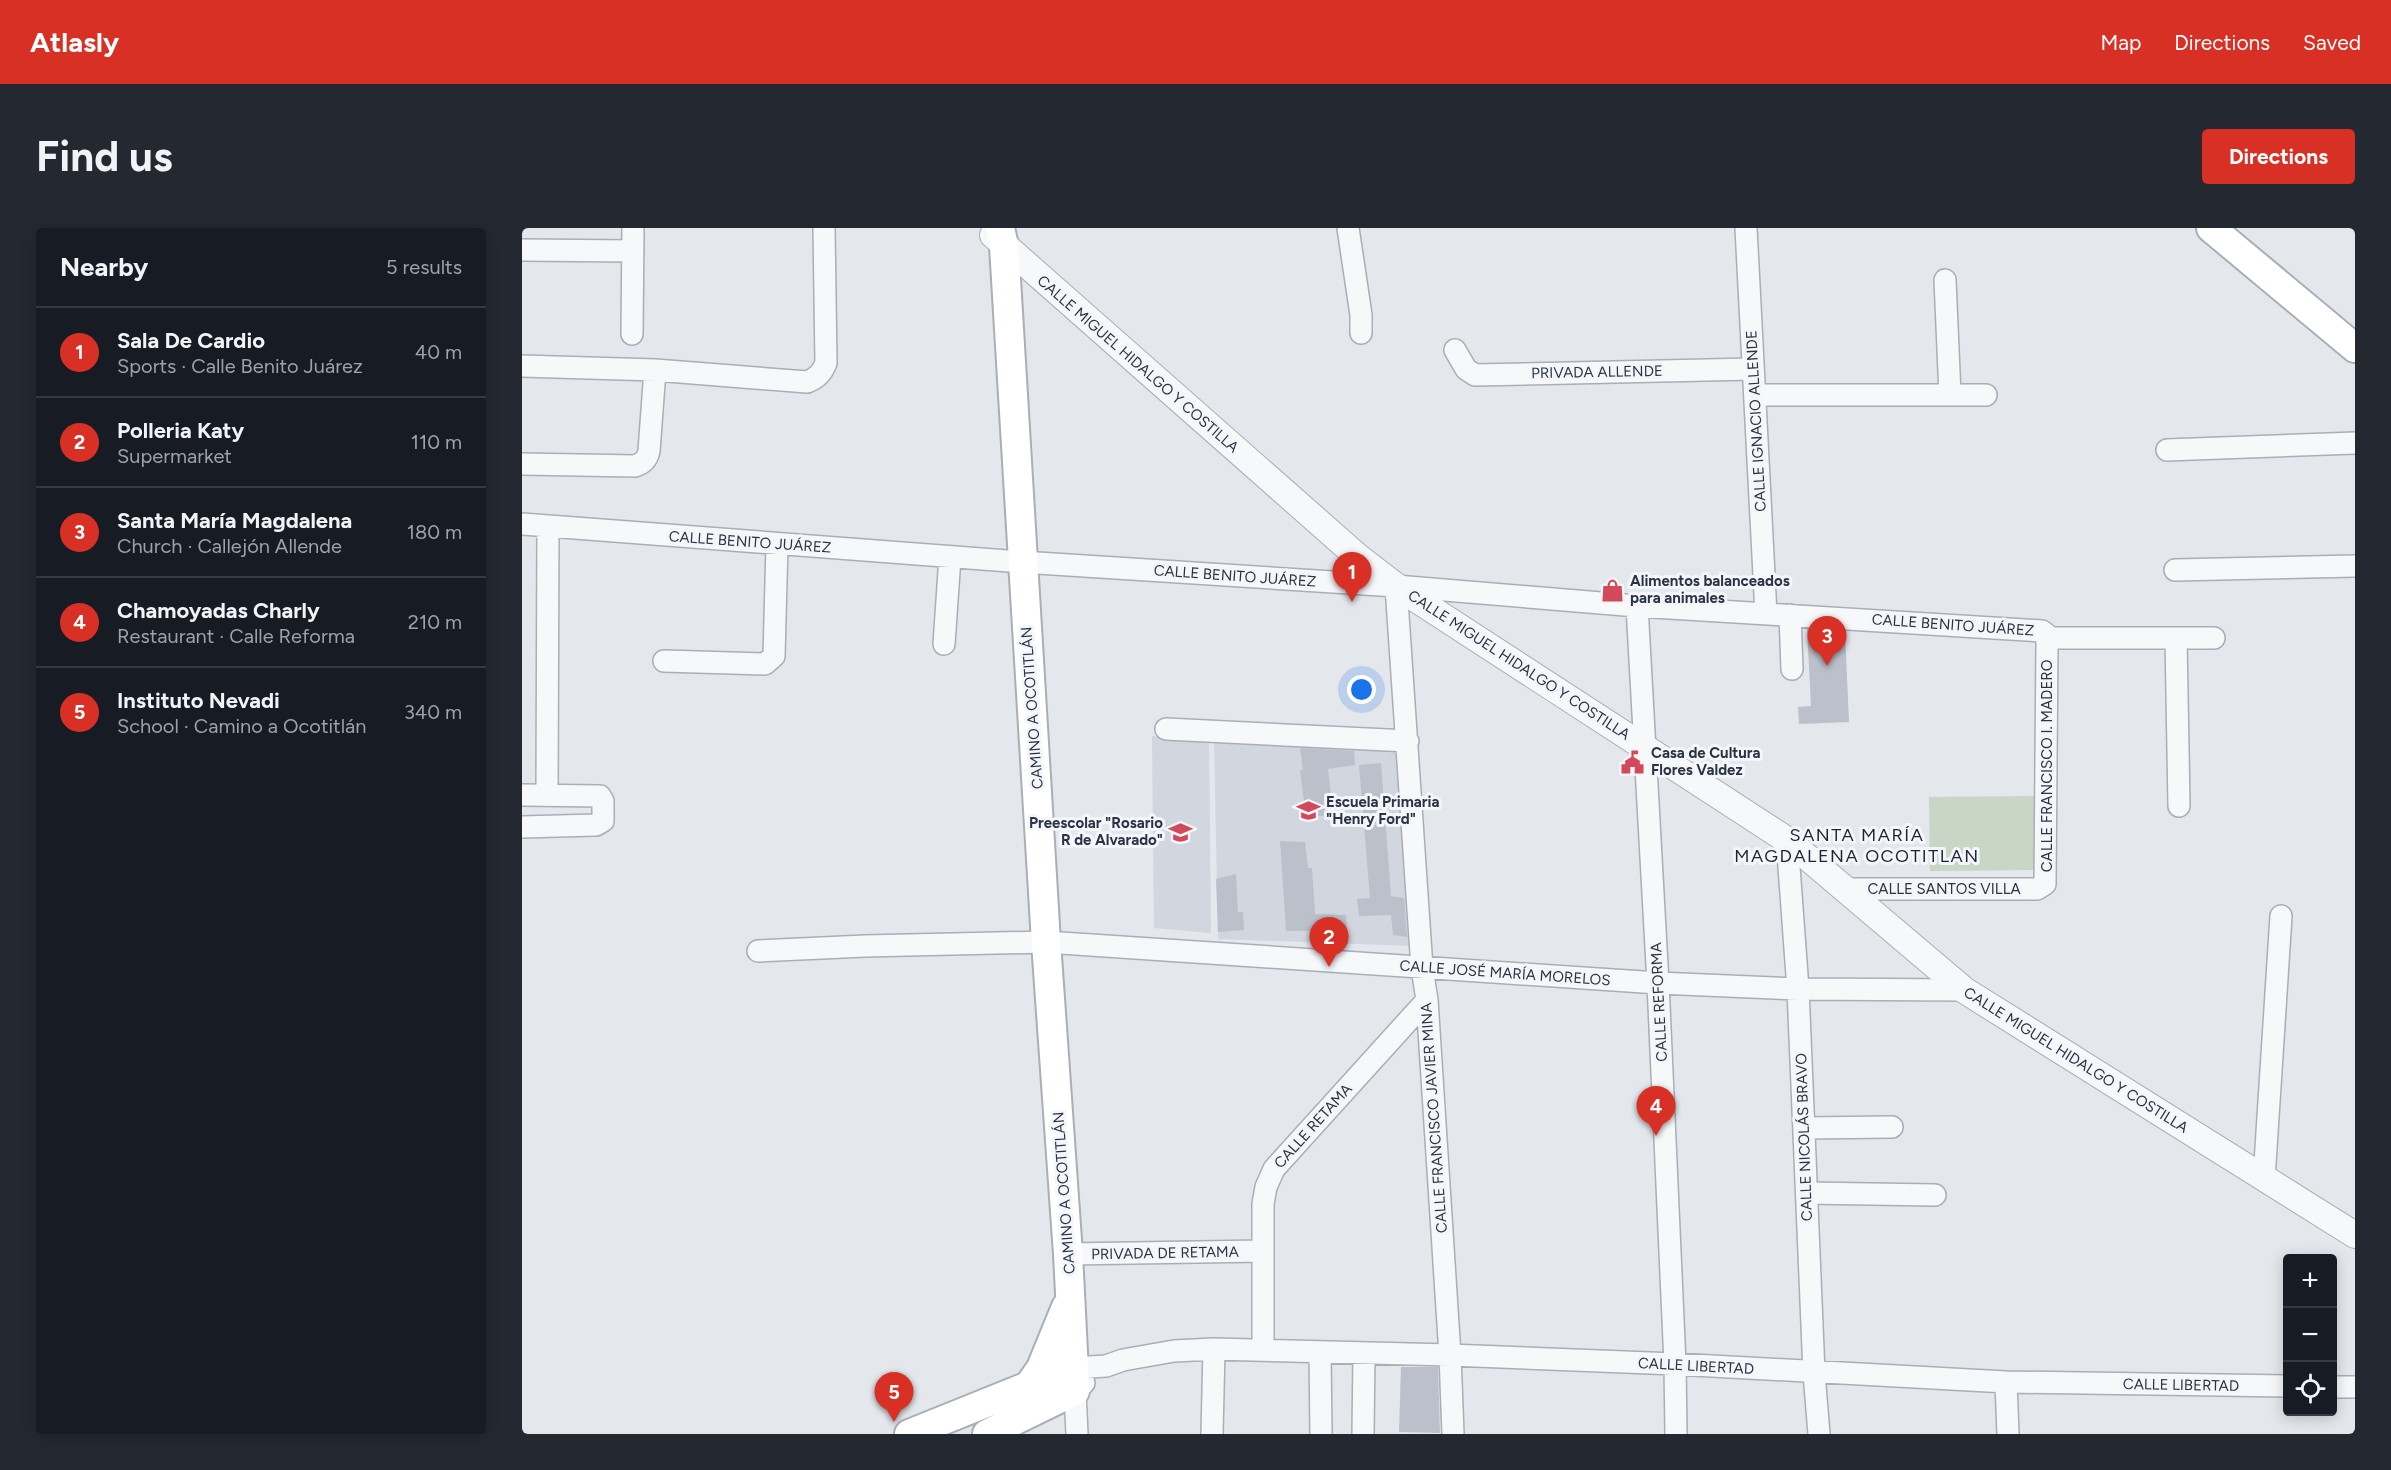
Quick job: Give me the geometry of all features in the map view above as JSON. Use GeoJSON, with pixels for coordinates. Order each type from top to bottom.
{"type":"FeatureCollection","features":[{"type":"Feature","properties":{"kind":"main road"},"geometry":{"type":"LineString","coordinates":[[2211,228],[2355,348]]}},
{"type":"Feature","properties":{"kind":"main road","name":"CAMINO A OCOTITLÁN"},"geometry":{"type":"LineString","coordinates":[[997,234],[1022,562],[1068,1254],[1074,1380]]}},
{"type":"Feature","properties":{"kind":"main road"},"geometry":{"type":"LineString","coordinates":[[1028,1387],[1041,1368],[1070,1293]]}},
{"type":"Feature","properties":{"kind":"main road"},"geometry":{"type":"LineString","coordinates":[[909,1434],[1028,1387],[1074,1380]]}},
{"type":"Feature","properties":{"kind":"main road"},"geometry":{"type":"LineString","coordinates":[[987,1434],[1074,1380]]}},
{"type":"Feature","properties":{"kind":"street"},"geometry":{"type":"LineString","coordinates":[[632,334],[633,228]]}},
{"type":"Feature","properties":{"kind":"street"},"geometry":{"type":"LineString","coordinates":[[522,366],[655,370],[807,382],[814,379],[826,363],[824,228]]}},
{"type":"Feature","properties":{"kind":"street"},"geometry":{"type":"LineString","coordinates":[[1348,228],[1361,315],[1361,333]]}},
{"type":"Feature","properties":{"kind":"street","name":"CALLE IGNACIO ALLENDE"},"geometry":{"type":"LineString","coordinates":[[1746,228],[1766,614]]}},
{"type":"Feature","properties":{"kind":"street","name":"CALLE MIGUEL HIDALGO Y COSTILLA"},"geometry":{"type":"LineString","coordinates":[[997,234],[1348,549],[1396,586],[1787,840],[1965,990],[2264,1179],[2351,1226]]}},
{"type":"Feature","properties":{"kind":"street"},"geometry":{"type":"LineString","coordinates":[[522,250],[633,251]]}},
{"type":"Feature","properties":{"kind":"street"},"geometry":{"type":"LineString","coordinates":[[1945,280],[1950,395]]}},
{"type":"Feature","properties":{"kind":"street","name":"PRIVADA ALLENDE"},"geometry":{"type":"LineString","coordinates":[[1455,350],[1466,369],[1475,375],[1752,369]]}},
{"type":"Feature","properties":{"kind":"street"},"geometry":{"type":"LineString","coordinates":[[522,464],[635,466],[647,459],[655,370]]}},
{"type":"Feature","properties":{"kind":"street"},"geometry":{"type":"LineString","coordinates":[[1755,395],[1986,395]]}},
{"type":"Feature","properties":{"kind":"street"},"geometry":{"type":"LineString","coordinates":[[2167,450],[2355,442]]}},
{"type":"Feature","properties":{"kind":"street","name":"CALLE BENITO JUÁREZ"},"geometry":{"type":"LineString","coordinates":[[522,524],[950,557],[1396,586],[1637,606],[2036,629],[2046,634],[2047,640]]}},
{"type":"Feature","properties":{"kind":"street"},"geometry":{"type":"LineString","coordinates":[[547,795],[548,527]]}},
{"type":"Feature","properties":{"kind":"street"},"geometry":{"type":"LineString","coordinates":[[664,661],[765,664],[774,656],[777,544]]}},
{"type":"Feature","properties":{"kind":"street"},"geometry":{"type":"LineString","coordinates":[[944,644],[950,557]]}},
{"type":"Feature","properties":{"kind":"street"},"geometry":{"type":"LineString","coordinates":[[2175,570],[2355,566]]}},
{"type":"Feature","properties":{"kind":"street","name":"CALLE FRANCISCO JAVIER MINA"},"geometry":{"type":"LineString","coordinates":[[1396,586],[1422,968],[1427,1000],[1453,1434]]}},
{"type":"Feature","properties":{"kind":"street","name":"CALLE REFORMA"},"geometry":{"type":"LineString","coordinates":[[1637,606],[1658,983],[1676,1434]]}},
{"type":"Feature","properties":{"kind":"street"},"geometry":{"type":"LineString","coordinates":[[1790,615],[1792,669]]}},
{"type":"Feature","properties":{"kind":"street"},"geometry":{"type":"LineString","coordinates":[[2176,638],[2179,806]]}},
{"type":"Feature","properties":{"kind":"street"},"geometry":{"type":"LineString","coordinates":[[2047,640],[2214,638]]}},
{"type":"Feature","properties":{"kind":"street","name":"CALLE FRANCISCO I. MADERO"},"geometry":{"type":"LineString","coordinates":[[2041,888],[2046,880],[2047,640]]}},
{"type":"Feature","properties":{"kind":"street"},"geometry":{"type":"LineString","coordinates":[[1166,729],[1408,741]]}},
{"type":"Feature","properties":{"kind":"street"},"geometry":{"type":"LineString","coordinates":[[522,795],[600,796],[603,801],[602,824],[522,827]]}},
{"type":"Feature","properties":{"kind":"street","name":"CALLE NICOLÁS BRAVO"},"geometry":{"type":"LineString","coordinates":[[1787,840],[1798,989],[1814,1372],[1819,1434]]}},
{"type":"Feature","properties":{"kind":"street","name":"CALLE SANTOS VILLA"},"geometry":{"type":"LineString","coordinates":[[1846,889],[2041,888]]}},
{"type":"Feature","properties":{"kind":"street"},"geometry":{"type":"LineString","coordinates":[[2264,1179],[2281,916]]}},
{"type":"Feature","properties":{"kind":"street","name":"CALLE JOSÉ MARÍA MORELOS"},"geometry":{"type":"LineString","coordinates":[[758,951],[944,943],[1046,942],[1658,983],[1798,989],[1965,990]]}},
{"type":"Feature","properties":{"kind":"street","name":"CALLE RETAMA"},"geometry":{"type":"LineString","coordinates":[[1263,1350],[1263,1204],[1266,1186],[1274,1169],[1427,1000]]}},
{"type":"Feature","properties":{"kind":"street"},"geometry":{"type":"LineString","coordinates":[[1804,1128],[1892,1127]]}},
{"type":"Feature","properties":{"kind":"street"},"geometry":{"type":"LineString","coordinates":[[1807,1193],[1935,1195]]}},
{"type":"Feature","properties":{"kind":"street","name":"PRIVADA DE RETAMA"},"geometry":{"type":"LineString","coordinates":[[1068,1254],[1263,1251]]}},
{"type":"Feature","properties":{"kind":"street"},"geometry":{"type":"LineString","coordinates":[[1212,1434],[1214,1349]]}},
{"type":"Feature","properties":{"kind":"street","name":"CALLE LIBERTAD"},"geometry":{"type":"LineString","coordinates":[[1074,1380],[1122,1360],[1166,1352],[1214,1349],[1675,1364],[2006,1382],[2283,1386]]}},
{"type":"Feature","properties":{"kind":"street"},"geometry":{"type":"LineString","coordinates":[[1320,1353],[1321,1434]]}},
{"type":"Feature","properties":{"kind":"street"},"geometry":{"type":"LineString","coordinates":[[1363,1434],[1364,1353]]}},
{"type":"Feature","properties":{"kind":"street"},"geometry":{"type":"LineString","coordinates":[[1074,1380],[1077,1434]]}},
{"type":"Feature","properties":{"kind":"street"},"geometry":{"type":"LineString","coordinates":[[2006,1382],[2007,1434]]}},
{"type":"Feature","properties":{"kind":"street"},"geometry":{"type":"LineString","coordinates":[[2337,1387],[2355,1388]]}},
{"type":"Feature","properties":{"kind":"shaded area","name":"Preescolar \"Rosario R de Alvarado\""},"geometry":{"type":"Polygon","coordinates":[[[1152,736],[1209,737],[1211,933],[1154,928],[1152,736]]]}},
{"type":"Feature","properties":{"kind":"shaded area","name":"Escuela Primaria \"Henry Ford\""},"geometry":{"type":"Polygon","coordinates":[[[1214,738],[1396,743],[1413,946],[1218,939],[1214,738]]]}},
{"type":"Feature","properties":{"kind":"green space"},"geometry":{"type":"Polygon","coordinates":[[[2036,796],[2037,870],[1930,871],[1929,797],[2036,796]]]}},
{"type":"Feature","properties":{"kind":"building"},"geometry":{"type":"Polygon","coordinates":[[[1807,629],[1845,632],[1849,722],[1799,724],[1798,707],[1811,706],[1807,629]]]}},
{"type":"Feature","properties":{"kind":"building"},"geometry":{"type":"Polygon","coordinates":[[[1300,748],[1354,751],[1355,765],[1328,769],[1333,815],[1306,817],[1300,770],[1303,770],[1300,748]]]}},
{"type":"Feature","properties":{"kind":"building"},"geometry":{"type":"Polygon","coordinates":[[[1381,763],[1391,896],[1404,898],[1407,937],[1393,935],[1391,915],[1359,916],[1357,899],[1370,898],[1359,765],[1381,763]]]}},
{"type":"Feature","properties":{"kind":"building"},"geometry":{"type":"Polygon","coordinates":[[[1280,841],[1305,842],[1308,868],[1312,868],[1315,914],[1346,915],[1348,944],[1329,943],[1329,931],[1286,931],[1280,841]]]}},
{"type":"Feature","properties":{"kind":"building"},"geometry":{"type":"Polygon","coordinates":[[[1236,874],[1238,912],[1243,912],[1244,930],[1218,932],[1216,879],[1236,874]]]}},
{"type":"Feature","properties":{"kind":"building"},"geometry":{"type":"Polygon","coordinates":[[[1401,1367],[1438,1367],[1440,1433],[1399,1432],[1401,1367]]]}},
{"type":"Feature","properties":{"kind":"place","name":"Alimentos balanceados para animales"},"geometry":{"type":"Point","coordinates":[1612,590]}},
{"type":"Feature","properties":{"kind":"place","name":"Sala De Cardio"},"geometry":{"type":"Point","coordinates":[1352,602]}},
{"type":"Feature","properties":{"kind":"place","name":"Santa María Magdalena"},"geometry":{"type":"Point","coordinates":[1827,666]}},
{"type":"Feature","properties":{"kind":"place","name":"Casa de Cultura Flores Valdez"},"geometry":{"type":"Point","coordinates":[1633,762]}},
{"type":"Feature","properties":{"kind":"place","name":"Escuela Primaria \"Henry Ford\""},"geometry":{"type":"Point","coordinates":[1308,811]}},
{"type":"Feature","properties":{"kind":"place","name":"Preescolar \"Rosario R de Alvarado\""},"geometry":{"type":"Point","coordinates":[1181,832]}},
{"type":"Feature","properties":{"kind":"place","name":"Polleria Katy"},"geometry":{"type":"Point","coordinates":[1329,967]}},
{"type":"Feature","properties":{"kind":"place","name":"Chamoyadas Charly"},"geometry":{"type":"Point","coordinates":[1656,1136]}},
{"type":"Feature","properties":{"kind":"place","name":"Instituto Nevadi"},"geometry":{"type":"Point","coordinates":[894,1422]}},
{"type":"Feature","properties":{"kind":"district","name":"SANTA MARÍA MAGDALENA OCOTITLAN"},"geometry":{"type":"Point","coordinates":[1857,845]}}]}
